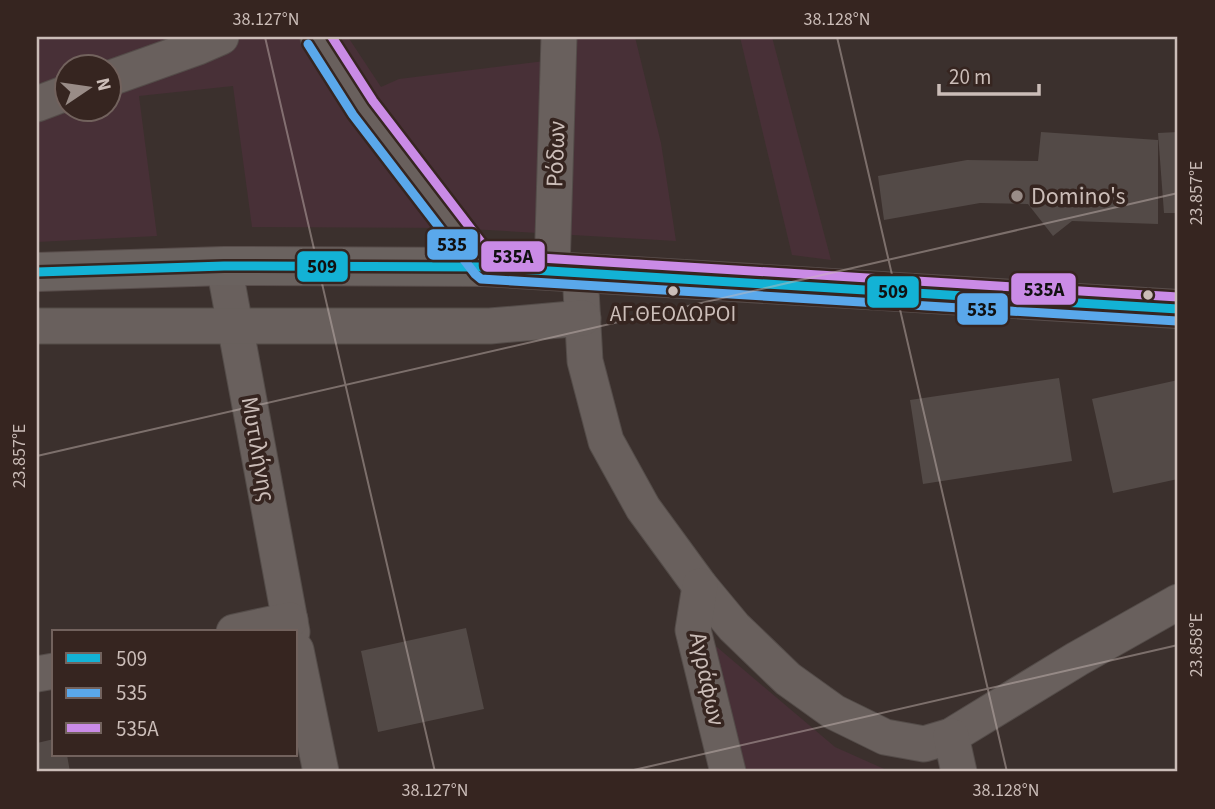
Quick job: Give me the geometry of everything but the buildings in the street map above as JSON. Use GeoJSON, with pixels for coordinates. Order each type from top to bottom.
{"type":"FeatureCollection","features":[{"type":"Feature","properties":{"kind":"main road"},"geometry":{"type":"LineString","coordinates":[[37,272],[224,266],[485,267],[1178,309]]}},
{"type":"Feature","properties":{"kind":"street"},"geometry":{"type":"LineString","coordinates":[[122,74],[221,37]]}},
{"type":"Feature","properties":{"kind":"street"},"geometry":{"type":"LineString","coordinates":[[318,37],[363,108],[485,267]]}},
{"type":"Feature","properties":{"kind":"street","name":"Ρόδων"},"geometry":{"type":"LineString","coordinates":[[559,37],[566,272],[583,318],[585,360],[607,440],[643,508],[700,586],[734,627],[779,670],[834,712],[885,737],[924,744],[951,736]]}},
{"type":"Feature","properties":{"kind":"street","name":"Μυτιλήνης"},"geometry":{"type":"LineString","coordinates":[[224,266],[291,630]]}},
{"type":"Feature","properties":{"kind":"street"},"geometry":{"type":"LineString","coordinates":[[37,326],[490,326],[583,318]]}},
{"type":"Feature","properties":{"kind":"street","name":"Αγράφων"},"geometry":{"type":"LineString","coordinates":[[700,586],[693,630],[728,772]]}},
{"type":"Feature","properties":{"kind":"street"},"geometry":{"type":"LineString","coordinates":[[959,772],[951,736],[1077,659],[1178,602]]}},
{"type":"Feature","properties":{"kind":"street","name":"Μυτιλήνης"},"geometry":{"type":"LineString","coordinates":[[298,663],[321,772]]}},
{"type":"Feature","properties":{"kind":"shaded area"},"geometry":{"type":"Polygon","coordinates":[[[37,37],[348,37],[381,87],[399,79],[545,61],[575,37],[635,37],[661,143],[676,241],[452,228],[252,227],[233,86],[139,96],[157,236],[37,242],[37,37]]]}},
{"type":"Feature","properties":{"kind":"shaded area"},"geometry":{"type":"Polygon","coordinates":[[[740,37],[772,37],[831,260],[792,255],[740,37]]]}},
{"type":"Feature","properties":{"kind":"shaded area"},"geometry":{"type":"Polygon","coordinates":[[[711,642],[835,747],[891,772],[745,772],[711,642]]]}},
{"type":"Feature","properties":{"kind":"transit line","name":"535A"},"geometry":{"type":"LineString","coordinates":[[332,37],[373,101],[491,255],[1178,297]]}},
{"type":"Feature","properties":{"kind":"transit line","name":"535"},"geometry":{"type":"LineString","coordinates":[[308,44],[353,115],[481,279],[1177,321]]}},
{"type":"Feature","properties":{"kind":"transit line","name":"509"},"geometry":{"type":"LineString","coordinates":[[37,272],[224,266],[485,267],[1178,309]]}},
{"type":"Feature","properties":{"kind":"place","name":"Domino's"},"geometry":{"type":"Point","coordinates":[1017,196]}},
{"type":"Feature","properties":{"kind":"place","name":"ΑΓ.ΘΕΟΔΩΡΟΙ"},"geometry":{"type":"Point","coordinates":[673,291]}}]}
